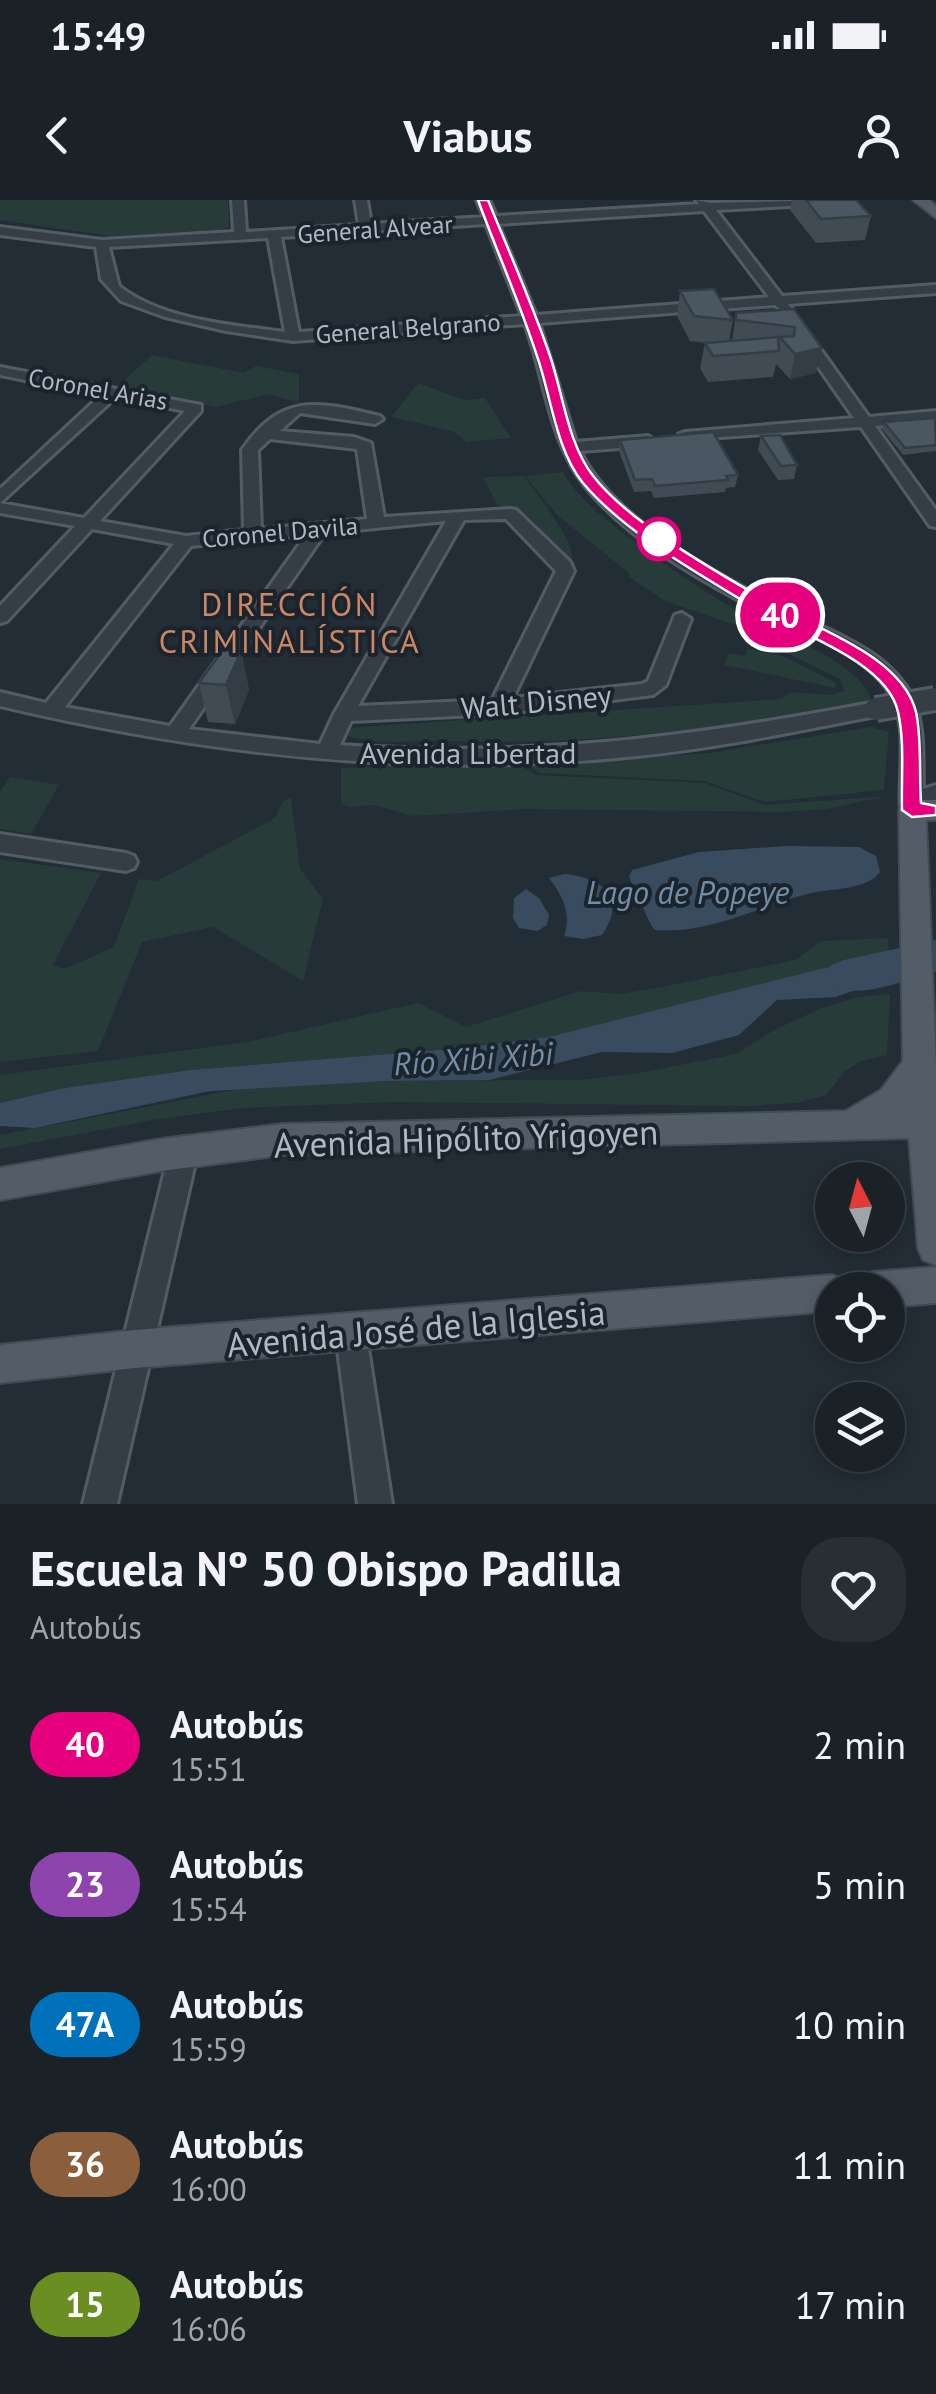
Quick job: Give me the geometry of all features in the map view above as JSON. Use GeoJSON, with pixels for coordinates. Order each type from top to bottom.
{"type":"FeatureCollection","features":[{"type":"Feature","properties":{"kind":"main road"},"geometry":{"type":"LineString","coordinates":[[920,200],[936,214]]}},
{"type":"Feature","properties":{"kind":"main road"},"geometry":{"type":"LineString","coordinates":[[918,813],[919,1059],[930,1121],[936,1248]]}},
{"type":"Feature","properties":{"kind":"main road"},"geometry":{"type":"LineString","coordinates":[[852,1125],[892,1100],[919,1059]]}},
{"type":"Feature","properties":{"kind":"main road","name":"Avenida Hipólito Yrigoyen"},"geometry":{"type":"LineString","coordinates":[[0,1184],[184,1150],[320,1138],[711,1132],[930,1121]]}},
{"type":"Feature","properties":{"kind":"main road"},"geometry":{"type":"LineString","coordinates":[[905,1287],[936,1284]]}},
{"type":"Feature","properties":{"kind":"main road","name":"Avenida José de la Iglesia"},"geometry":{"type":"LineString","coordinates":[[0,1364],[815,1295]]}},
{"type":"Feature","properties":{"kind":"street"},"geometry":{"type":"LineString","coordinates":[[238,200],[240,237]]}},
{"type":"Feature","properties":{"kind":"street"},"geometry":{"type":"LineString","coordinates":[[360,200],[366,230]]}},
{"type":"Feature","properties":{"kind":"street"},"geometry":{"type":"LineString","coordinates":[[483,200],[530,319],[572,448],[594,487],[643,528],[734,589],[846,648],[890,680],[907,710],[918,813]]}},
{"type":"Feature","properties":{"kind":"street","name":"General Alvear"},"geometry":{"type":"LineString","coordinates":[[0,231],[102,244],[491,222],[705,204],[826,200]]}},
{"type":"Feature","properties":{"kind":"street"},"geometry":{"type":"LineString","coordinates":[[705,204],[936,522]]}},
{"type":"Feature","properties":{"kind":"street"},"geometry":{"type":"LineString","coordinates":[[274,236],[293,336]]}},
{"type":"Feature","properties":{"kind":"street","name":"General Belgrano"},"geometry":{"type":"LineString","coordinates":[[102,244],[107,276],[114,290],[133,302],[230,327],[293,336],[936,289]]}},
{"type":"Feature","properties":{"kind":"street","name":"Coronel Arias"},"geometry":{"type":"LineString","coordinates":[[0,371],[196,408],[82,525]]}},
{"type":"Feature","properties":{"kind":"street"},"geometry":{"type":"LineString","coordinates":[[0,498],[112,392]]}},
{"type":"Feature","properties":{"kind":"street"},"geometry":{"type":"LineString","coordinates":[[253,536],[250,450],[266,434],[296,408],[375,420]]}},
{"type":"Feature","properties":{"kind":"street"},"geometry":{"type":"LineString","coordinates":[[572,448],[936,416]]}},
{"type":"Feature","properties":{"kind":"street"},"geometry":{"type":"LineString","coordinates":[[266,434],[365,446],[376,524]]}},
{"type":"Feature","properties":{"kind":"street","name":"Coronel Davila"},"geometry":{"type":"LineString","coordinates":[[0,508],[186,541],[502,512],[550,552],[565,571],[499,708]]}},
{"type":"Feature","properties":{"kind":"street"},"geometry":{"type":"LineString","coordinates":[[328,750],[344,714],[458,515]]}},
{"type":"Feature","properties":{"kind":"street"},"geometry":{"type":"LineString","coordinates":[[0,617],[82,525]]}},
{"type":"Feature","properties":{"kind":"street"},"geometry":{"type":"LineString","coordinates":[[176,733],[320,529]]}},
{"type":"Feature","properties":{"kind":"street"},"geometry":{"type":"LineString","coordinates":[[50,712],[186,541]]}},
{"type":"Feature","properties":{"kind":"street","name":"Walt Disney"},"geometry":{"type":"LineString","coordinates":[[344,714],[499,708],[646,690],[656,685],[682,619]]}},
{"type":"Feature","properties":{"kind":"street","name":"Avenida Libertad"},"geometry":{"type":"LineString","coordinates":[[0,700],[176,733],[328,750],[490,757],[604,752],[698,742],[936,699]]}},
{"type":"Feature","properties":{"kind":"street"},"geometry":{"type":"LineString","coordinates":[[918,813],[936,792]]}},
{"type":"Feature","properties":{"kind":"street"},"geometry":{"type":"LineString","coordinates":[[0,844],[126,862]]}},
{"type":"Feature","properties":{"kind":"street"},"geometry":{"type":"LineString","coordinates":[[100,1504],[184,1150]]}},
{"type":"Feature","properties":{"kind":"street"},"geometry":{"type":"LineString","coordinates":[[351,1335],[374,1504]]}},
{"type":"Feature","properties":{"kind":"green space"},"geometry":{"type":"Polygon","coordinates":[[[0,200],[228,200],[229,226],[222,230],[110,236],[0,220],[0,200]]]}},
{"type":"Feature","properties":{"kind":"green space"},"geometry":{"type":"Polygon","coordinates":[[[152,355],[244,373],[256,366],[299,374],[299,403],[270,394],[216,407],[117,387],[152,355]]]}},
{"type":"Feature","properties":{"kind":"green space"},"geometry":{"type":"Polygon","coordinates":[[[418,383],[464,400],[485,398],[511,438],[467,442],[452,431],[391,417],[418,383]]]}},
{"type":"Feature","properties":{"kind":"green space"},"geometry":{"type":"Polygon","coordinates":[[[563,472],[596,511],[654,556],[743,614],[839,663],[871,698],[865,703],[761,720],[605,738],[397,742],[348,736],[349,729],[358,727],[781,699],[790,692],[831,695],[844,691],[840,679],[766,643],[765,635],[665,601],[629,577],[629,573],[558,516],[525,476],[563,472]]]}},
{"type":"Feature","properties":{"kind":"green space"},"geometry":{"type":"Polygon","coordinates":[[[524,476],[561,529],[572,559],[522,514],[497,505],[483,477],[524,476]]]}},
{"type":"Feature","properties":{"kind":"green space"},"geometry":{"type":"Polygon","coordinates":[[[747,649],[783,656],[836,683],[835,688],[724,665],[729,653],[745,656],[747,649]]]}},
{"type":"Feature","properties":{"kind":"green space"},"geometry":{"type":"Polygon","coordinates":[[[871,727],[889,732],[884,790],[765,802],[704,781],[540,773],[529,766],[709,753],[871,727]]]}},
{"type":"Feature","properties":{"kind":"green space"},"geometry":{"type":"Polygon","coordinates":[[[383,763],[522,766],[536,775],[705,783],[765,805],[888,796],[827,809],[783,812],[525,809],[412,816],[374,805],[348,807],[341,803],[341,768],[377,767],[381,772],[383,763]]]}},
{"type":"Feature","properties":{"kind":"green space"},"geometry":{"type":"Polygon","coordinates":[[[10,777],[59,785],[31,834],[0,829],[0,792],[10,777]]]}},
{"type":"Feature","properties":{"kind":"green space"},"geometry":{"type":"Polygon","coordinates":[[[291,798],[300,869],[323,899],[303,981],[213,927],[142,942],[98,1051],[0,1062],[0,859],[101,873],[53,965],[64,969],[114,947],[139,879],[157,881],[275,818],[283,801],[291,798]]]}},
{"type":"Feature","properties":{"kind":"green space"},"geometry":{"type":"Polygon","coordinates":[[[888,938],[889,957],[845,963],[549,1037],[463,1048],[190,1070],[65,1088],[0,1103],[0,1075],[247,1042],[418,1003],[466,1027],[581,991],[619,994],[662,987],[795,960],[821,941],[888,938]]]}},
{"type":"Feature","properties":{"kind":"green space"},"geometry":{"type":"Polygon","coordinates":[[[890,994],[887,1055],[861,1061],[845,1071],[826,1095],[797,1103],[745,1106],[393,1102],[242,1108],[153,1120],[0,1149],[0,1135],[244,1088],[386,1081],[580,1080],[639,1073],[736,1054],[774,1030],[822,1008],[858,997],[890,994]]]}},
{"type":"Feature","properties":{"kind":"water","name":"Lago de Popeye"},"geometry":{"type":"Polygon","coordinates":[[[787,846],[859,847],[876,856],[880,872],[857,886],[807,894],[713,924],[674,930],[655,930],[629,877],[632,870],[699,852],[787,846]]]}},
{"type":"Feature","properties":{"kind":"water","name":"Lago de Popeye"},"geometry":{"type":"Polygon","coordinates":[[[564,874],[589,879],[607,891],[613,910],[602,935],[583,939],[564,936],[565,906],[549,878],[564,874]]]}},
{"type":"Feature","properties":{"kind":"water","name":"Lago de Popeye"},"geometry":{"type":"Polygon","coordinates":[[[526,889],[539,898],[549,915],[547,925],[537,931],[519,928],[513,918],[514,898],[526,889]]]}},
{"type":"Feature","properties":{"kind":"water"},"geometry":{"type":"Polygon","coordinates":[[[889,957],[890,977],[836,997],[777,1000],[739,1035],[672,1053],[602,1052],[489,1080],[386,1081],[210,1091],[35,1128],[0,1126],[0,1103],[65,1088],[190,1070],[463,1048],[549,1037],[845,963],[889,957]]]}},
{"type":"Feature","properties":{"kind":"building"},"geometry":{"type":"Polygon","coordinates":[[[806,200],[856,200],[871,216],[821,219],[806,200]]]}},
{"type":"Feature","properties":{"kind":"building"},"geometry":{"type":"Polygon","coordinates":[[[714,289],[733,320],[694,316],[680,291],[714,289]]]}},
{"type":"Feature","properties":{"kind":"building"},"geometry":{"type":"Polygon","coordinates":[[[794,309],[822,348],[795,354],[780,337],[794,336],[795,327],[736,320],[736,313],[794,309]]]}},
{"type":"Feature","properties":{"kind":"building"},"geometry":{"type":"Polygon","coordinates":[[[778,337],[779,351],[713,356],[705,343],[778,337]]]}},
{"type":"Feature","properties":{"kind":"building"},"geometry":{"type":"Polygon","coordinates":[[[935,418],[936,445],[905,448],[884,422],[935,418]]]}},
{"type":"Feature","properties":{"kind":"building"},"geometry":{"type":"Polygon","coordinates":[[[713,432],[738,475],[726,476],[728,480],[655,486],[652,479],[635,480],[620,440],[713,432]]]}},
{"type":"Feature","properties":{"kind":"building"},"geometry":{"type":"Polygon","coordinates":[[[780,435],[797,465],[781,466],[761,436],[780,435]]]}},
{"type":"Feature","properties":{"kind":"building"},"geometry":{"type":"Polygon","coordinates":[[[225,647],[241,651],[226,685],[199,683],[225,647]]]}},
{"type":"Feature","properties":{"kind":"waterway","name":"Río Xibi Xibi"},"geometry":{"type":"LineString","coordinates":[[844,976],[936,956]]}},
{"type":"Feature","properties":{"kind":"bus line","name":"40"},"geometry":{"type":"LineString","coordinates":[[483,200],[543,354],[574,457],[588,480],[607,500],[660,540],[743,594],[846,648],[890,680],[907,710],[912,810],[936,810]]}},
{"type":"Feature","properties":{"kind":"district","name":"DIRECCIÓN CRIMINALÍSTICA"},"geometry":{"type":"Point","coordinates":[290,622]}}]}
